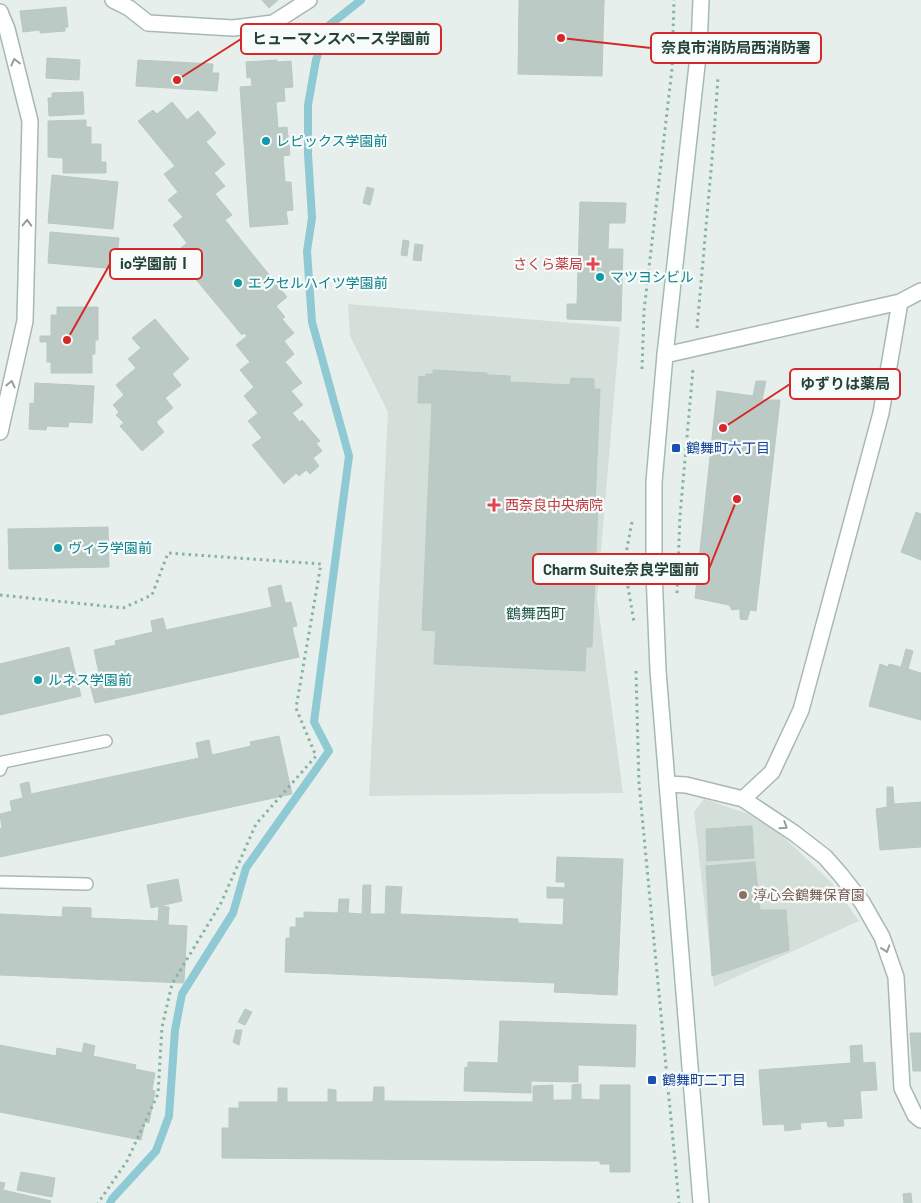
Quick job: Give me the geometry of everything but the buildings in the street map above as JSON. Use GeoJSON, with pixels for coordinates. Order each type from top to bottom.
{"type":"FeatureCollection","features":[{"type":"Feature","properties":{"kind":"street"},"geometry":{"type":"LineString","coordinates":[[114,0],[129,8],[148,23],[233,28],[273,23],[309,0]]}},
{"type":"Feature","properties":{"kind":"street"},"geometry":{"type":"LineString","coordinates":[[701,0],[699,47],[665,355],[654,482],[654,572],[658,671],[701,1203]]}},
{"type":"Feature","properties":{"kind":"street"},"geometry":{"type":"LineString","coordinates":[[0,12],[30,120],[25,321],[0,432]]}},
{"type":"Feature","properties":{"kind":"street"},"geometry":{"type":"LineString","coordinates":[[665,355],[900,302],[921,291]]}},
{"type":"Feature","properties":{"kind":"street"},"geometry":{"type":"LineString","coordinates":[[743,799],[772,772],[801,710],[881,413],[900,302]]}},
{"type":"Feature","properties":{"kind":"street"},"geometry":{"type":"LineString","coordinates":[[667,784],[686,785],[743,799],[794,833],[825,857],[862,902],[882,937],[896,977],[902,1088],[915,1115],[921,1120]]}},
{"type":"Feature","properties":{"kind":"lane"},"geometry":{"type":"LineString","coordinates":[[0,770],[3,762],[106,741]]}},
{"type":"Feature","properties":{"kind":"lane"},"geometry":{"type":"LineString","coordinates":[[0,882],[86,884]]}},
{"type":"Feature","properties":{"kind":"path"},"geometry":{"type":"LineString","coordinates":[[696,336],[718,72]]}},
{"type":"Feature","properties":{"kind":"path"},"geometry":{"type":"LineString","coordinates":[[676,600],[680,516],[693,364]]}},
{"type":"Feature","properties":{"kind":"path"},"geometry":{"type":"LineString","coordinates":[[0,595],[123,608],[152,595],[168,553],[321,564],[296,708],[316,756],[256,824],[221,903],[172,984],[162,1028],[158,1094],[127,1161],[98,1203]]}},
{"type":"Feature","properties":{"kind":"shaded area","name":"西奈良中央病院"},"geometry":{"type":"Polygon","coordinates":[[[348,304],[620,327],[597,598],[623,793],[369,796],[388,412],[350,336],[348,304]]]}},
{"type":"Feature","properties":{"kind":"shaded area"},"geometry":{"type":"Polygon","coordinates":[[[704,799],[746,813],[773,827],[832,883],[859,921],[714,987],[694,812],[704,799]]]}},
{"type":"Feature","properties":{"kind":"waterway"},"geometry":{"type":"LineString","coordinates":[[110,1203],[156,1151],[169,1116],[175,1030],[182,994],[233,913],[246,868],[329,751],[314,722],[349,456],[312,322],[307,251],[312,218],[308,154],[308,105],[316,60],[327,27],[361,0]]}},
{"type":"Feature","properties":{"kind":"place","name":"奈良市消防局西消防署"},"geometry":{"type":"Point","coordinates":[561,38]}},
{"type":"Feature","properties":{"kind":"place","name":"ヒューマンスペース学園前"},"geometry":{"type":"Point","coordinates":[177,80]}},
{"type":"Feature","properties":{"kind":"place","name":"レピックス学園前"},"geometry":{"type":"Point","coordinates":[266,141]}},
{"type":"Feature","properties":{"kind":"place","name":"さくら薬局"},"geometry":{"type":"Point","coordinates":[593,264]}},
{"type":"Feature","properties":{"kind":"place","name":"マツヨシビル"},"geometry":{"type":"Point","coordinates":[600,277]}},
{"type":"Feature","properties":{"kind":"place","name":"エクセルハイツ学園前"},"geometry":{"type":"Point","coordinates":[238,283]}},
{"type":"Feature","properties":{"kind":"place","name":"io学園前Ⅰ"},"geometry":{"type":"Point","coordinates":[67,340]}},
{"type":"Feature","properties":{"kind":"place","name":"ゆずりは薬局"},"geometry":{"type":"Point","coordinates":[723,428]}},
{"type":"Feature","properties":{"kind":"place","name":"鶴舞町六丁目"},"geometry":{"type":"Point","coordinates":[676,448]}},
{"type":"Feature","properties":{"kind":"place","name":"Charm Suite奈良学園前"},"geometry":{"type":"Point","coordinates":[737,499]}},
{"type":"Feature","properties":{"kind":"place","name":"西奈良中央病院"},"geometry":{"type":"Point","coordinates":[494,505]}},
{"type":"Feature","properties":{"kind":"place","name":"ヴィラ学園前"},"geometry":{"type":"Point","coordinates":[58,548]}},
{"type":"Feature","properties":{"kind":"place","name":"ルネス学園前"},"geometry":{"type":"Point","coordinates":[38,680]}},
{"type":"Feature","properties":{"kind":"place","name":"淳心会鶴舞保育園"},"geometry":{"type":"Point","coordinates":[743,895]}},
{"type":"Feature","properties":{"kind":"place","name":"鶴舞町二丁目"},"geometry":{"type":"Point","coordinates":[652,1080]}},
{"type":"Feature","properties":{"kind":"district","name":"鶴舞西町"},"geometry":{"type":"Point","coordinates":[536,614]}}]}
